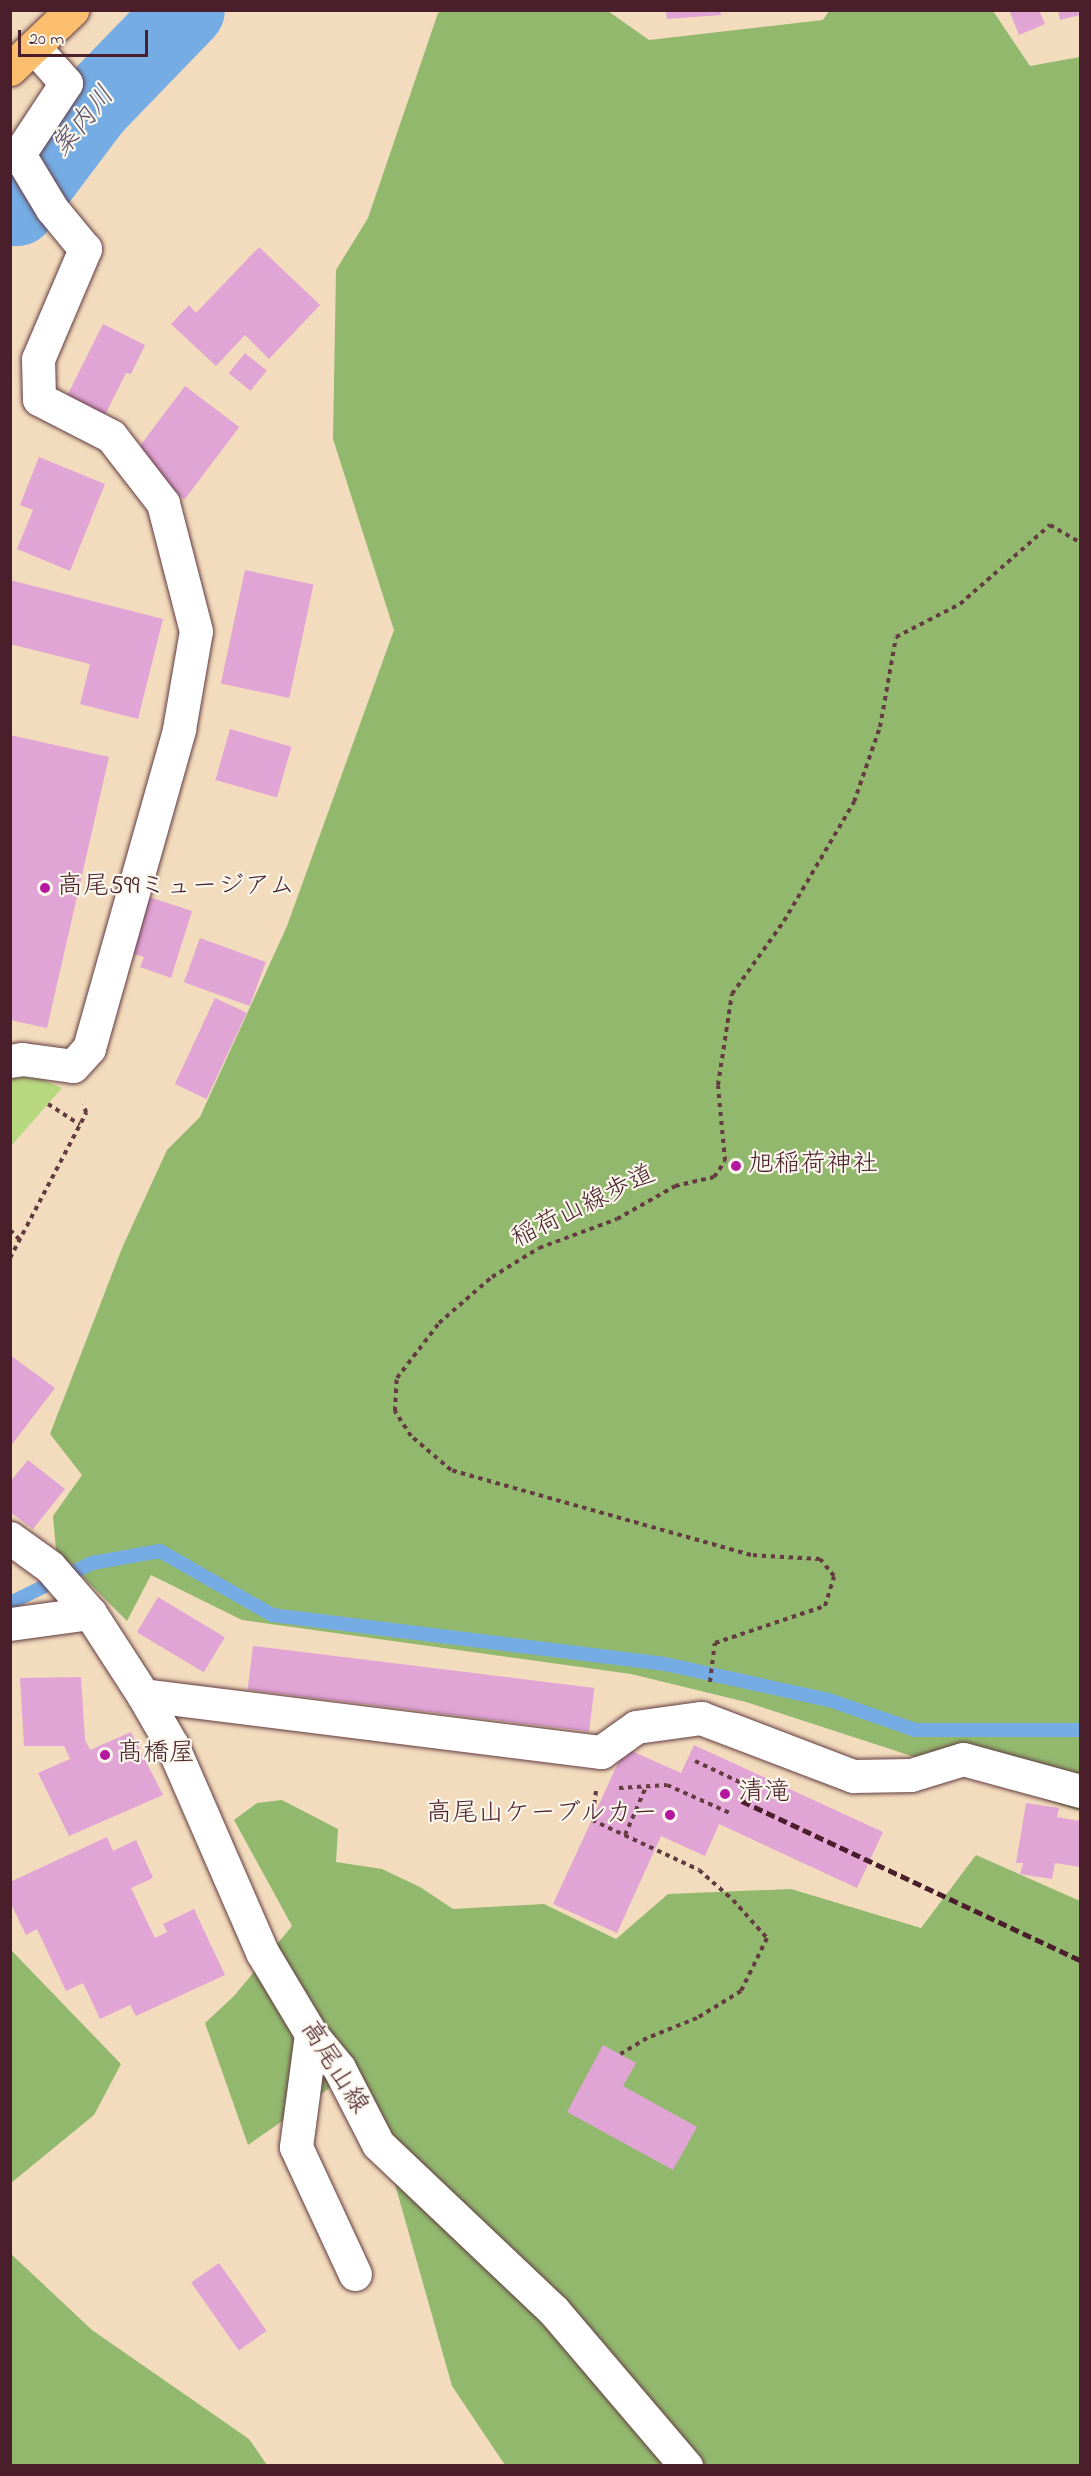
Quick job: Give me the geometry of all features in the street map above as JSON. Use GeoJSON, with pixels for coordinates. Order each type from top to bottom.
{"type":"FeatureCollection","features":[{"type":"Feature","properties":{"kind":"highway"},"geometry":{"type":"LineString","coordinates":[[10,69],[72,10]]}},
{"type":"Feature","properties":{"kind":"street"},"geometry":{"type":"LineString","coordinates":[[10,1061],[22,1059],[73,1066],[89,1048],[176,741],[196,632],[163,503],[111,436],[39,399],[38,359],[85,249],[52,209],[19,154],[66,83],[34,47]]}},
{"type":"Feature","properties":{"kind":"street","name":"高尾山線"},"geometry":{"type":"LineString","coordinates":[[10,1538],[50,1567],[84,1606],[143,1695],[172,1745],[262,1952],[311,2034],[339,2068],[378,2144],[554,2311],[686,2466]]}},
{"type":"Feature","properties":{"kind":"street"},"geometry":{"type":"LineString","coordinates":[[10,1624],[84,1606]]}},
{"type":"Feature","properties":{"kind":"street"},"geometry":{"type":"LineString","coordinates":[[143,1695],[601,1752],[636,1727],[701,1718],[853,1776],[911,1775],[963,1759],[1080,1791]]}},
{"type":"Feature","properties":{"kind":"street"},"geometry":{"type":"LineString","coordinates":[[311,2034],[296,2147],[355,2274]]}},
{"type":"Feature","properties":{"kind":"path","name":"稲荷山線歩道"},"geometry":{"type":"LineString","coordinates":[[713,1670],[715,1643],[825,1606],[834,1576],[820,1559],[751,1555],[451,1470],[411,1436],[395,1411],[397,1378],[439,1323],[492,1277],[539,1248],[617,1219],[675,1186],[714,1177],[725,1161],[718,1085],[732,994],[784,921],[854,802],[880,727],[896,637],[960,604],[1050,525],[1080,542]]}},
{"type":"Feature","properties":{"kind":"path"},"geometry":{"type":"LineString","coordinates":[[10,1258],[86,1113],[73,1066]]}},
{"type":"Feature","properties":{"kind":"path"},"geometry":{"type":"LineString","coordinates":[[43,1101],[80,1125]]}},
{"type":"Feature","properties":{"kind":"path"},"geometry":{"type":"LineString","coordinates":[[10,1230],[20,1240]]}},
{"type":"Feature","properties":{"kind":"path"},"geometry":{"type":"LineString","coordinates":[[616,1788],[667,1785],[732,1814]]}},
{"type":"Feature","properties":{"kind":"path"},"geometry":{"type":"LineString","coordinates":[[625,1835],[646,1787]]}},
{"type":"Feature","properties":{"kind":"path"},"geometry":{"type":"LineString","coordinates":[[592,1820],[699,1870],[733,1900],[767,1938],[741,1991],[697,2018],[647,2038],[620,2054]]}},
{"type":"Feature","properties":{"kind":"green space"},"geometry":{"type":"Polygon","coordinates":[[[445,10],[608,11],[649,40],[823,20],[829,11],[993,11],[1030,66],[1080,57],[1080,1811],[746,1702],[631,1674],[242,1620],[151,1575],[127,1621],[56,1550],[53,1516],[82,1475],[50,1434],[122,1248],[167,1150],[200,1117],[287,926],[394,630],[333,439],[336,270],[368,218],[438,13],[445,10]]]}},
{"type":"Feature","properties":{"kind":"green space"},"geometry":{"type":"Polygon","coordinates":[[[19,1074],[41,1079],[62,1088],[11,1146],[11,1075],[19,1074]]]}},
{"type":"Feature","properties":{"kind":"green space"},"geometry":{"type":"Polygon","coordinates":[[[282,1800],[338,1829],[336,1862],[382,1869],[420,1887],[453,1909],[544,1904],[616,1939],[668,1894],[791,1889],[921,1928],[976,1855],[1080,1901],[1080,2465],[505,2465],[452,2386],[389,2163],[331,2087],[248,2145],[205,2023],[234,1996],[292,1926],[234,1820],[257,1803],[282,1800]]]}},
{"type":"Feature","properties":{"kind":"green space"},"geometry":{"type":"Polygon","coordinates":[[[12,1951],[121,2064],[94,2115],[11,2183],[12,1951]]]}},
{"type":"Feature","properties":{"kind":"green space"},"geometry":{"type":"Polygon","coordinates":[[[10,2253],[92,2330],[249,2439],[267,2465],[11,2465],[10,2253]]]}},
{"type":"Feature","properties":{"kind":"building"},"geometry":{"type":"Polygon","coordinates":[[[666,10],[720,10],[721,15],[667,19],[666,10]]]}},
{"type":"Feature","properties":{"kind":"building"},"geometry":{"type":"Polygon","coordinates":[[[1009,10],[1039,10],[1045,24],[1019,35],[1009,10]]]}},
{"type":"Feature","properties":{"kind":"building"},"geometry":{"type":"Polygon","coordinates":[[[1058,10],[1080,10],[1080,15],[1060,20],[1058,10]]]}},
{"type":"Feature","properties":{"kind":"building"},"geometry":{"type":"Polygon","coordinates":[[[259,247],[320,305],[269,359],[245,335],[216,366],[171,324],[189,305],[196,313],[259,247]]]}},
{"type":"Feature","properties":{"kind":"building"},"geometry":{"type":"Polygon","coordinates":[[[103,324],[145,345],[131,374],[126,373],[105,415],[67,396],[103,324]]]}},
{"type":"Feature","properties":{"kind":"building"},"geometry":{"type":"Polygon","coordinates":[[[245,353],[267,371],[250,391],[229,373],[245,353]]]}},
{"type":"Feature","properties":{"kind":"building"},"geometry":{"type":"Polygon","coordinates":[[[185,386],[239,427],[185,500],[130,459],[185,386]]]}},
{"type":"Feature","properties":{"kind":"building"},"geometry":{"type":"Polygon","coordinates":[[[39,457],[105,484],[70,571],[17,549],[33,510],[20,505],[39,457]]]}},
{"type":"Feature","properties":{"kind":"building"},"geometry":{"type":"Polygon","coordinates":[[[245,570],[313,585],[289,698],[221,683],[245,570]]]}},
{"type":"Feature","properties":{"kind":"building"},"geometry":{"type":"Polygon","coordinates":[[[10,580],[163,619],[138,719],[80,704],[90,664],[10,644],[10,580]]]}},
{"type":"Feature","properties":{"kind":"building"},"geometry":{"type":"Polygon","coordinates":[[[230,729],[292,747],[277,798],[215,780],[230,729]]]}},
{"type":"Feature","properties":{"kind":"building","name":"高尾599ミュージアム"},"geometry":{"type":"Polygon","coordinates":[[[10,735],[109,757],[47,1028],[10,1020],[10,735]]]}},
{"type":"Feature","properties":{"kind":"building"},"geometry":{"type":"Polygon","coordinates":[[[149,897],[192,911],[171,978],[140,967],[144,957],[131,953],[149,897]]]}},
{"type":"Feature","properties":{"kind":"building"},"geometry":{"type":"Polygon","coordinates":[[[200,938],[266,962],[250,1006],[184,982],[200,938]]]}},
{"type":"Feature","properties":{"kind":"building"},"geometry":{"type":"Polygon","coordinates":[[[215,998],[247,1013],[207,1099],[175,1084],[215,998]]]}},
{"type":"Feature","properties":{"kind":"building"},"geometry":{"type":"Polygon","coordinates":[[[10,1355],[55,1388],[10,1447],[10,1355]]]}},
{"type":"Feature","properties":{"kind":"building"},"geometry":{"type":"Polygon","coordinates":[[[28,1460],[65,1489],[33,1529],[10,1512],[10,1482],[28,1460]]]}},
{"type":"Feature","properties":{"kind":"building"},"geometry":{"type":"Polygon","coordinates":[[[158,1597],[225,1637],[204,1672],[137,1632],[158,1597]]]}},
{"type":"Feature","properties":{"kind":"building"},"geometry":{"type":"Polygon","coordinates":[[[253,1646],[594,1688],[589,1732],[248,1690],[253,1646]]]}},
{"type":"Feature","properties":{"kind":"building","name":"髙橋屋"},"geometry":{"type":"Polygon","coordinates":[[[81,1677],[85,1740],[90,1750],[131,1732],[163,1795],[69,1836],[38,1773],[70,1759],[64,1746],[24,1746],[20,1678],[81,1677]]]}},
{"type":"Feature","properties":{"kind":"building"},"geometry":{"type":"Polygon","coordinates":[[[694,1745],[883,1832],[857,1888],[719,1824],[705,1856],[661,1836],[617,1933],[553,1904],[625,1748],[681,1773],[694,1745]]]}},
{"type":"Feature","properties":{"kind":"building"},"geometry":{"type":"Polygon","coordinates":[[[1026,1803],[1059,1808],[1057,1817],[1080,1821],[1080,1867],[1055,1863],[1052,1879],[1020,1874],[1023,1863],[1016,1863],[1026,1803]]]}},
{"type":"Feature","properties":{"kind":"building"},"geometry":{"type":"Polygon","coordinates":[[[107,1837],[113,1851],[136,1840],[153,1878],[131,1888],[155,1938],[167,1932],[163,1924],[194,1909],[225,1975],[136,2016],[130,2005],[100,2019],[83,1983],[66,1991],[37,1929],[26,1935],[10,1902],[10,1882],[107,1837]]]}},
{"type":"Feature","properties":{"kind":"building"},"geometry":{"type":"Polygon","coordinates":[[[603,2045],[636,2063],[623,2086],[697,2127],[673,2170],[567,2112],[603,2045]]]}},
{"type":"Feature","properties":{"kind":"building"},"geometry":{"type":"Polygon","coordinates":[[[219,2263],[267,2331],[239,2350],[191,2283],[219,2263]]]}},
{"type":"Feature","properties":{"kind":"waterway","name":"案内川"},"geometry":{"type":"LineString","coordinates":[[10,207],[17,207],[94,105],[186,10]]}},
{"type":"Feature","properties":{"kind":"waterway"},"geometry":{"type":"LineString","coordinates":[[10,1603],[92,1563],[160,1551],[272,1615],[665,1664],[829,1700],[915,1730],[1080,1730]]}},
{"type":"Feature","properties":{"kind":"railway"},"geometry":{"type":"LineString","coordinates":[[742,1801],[1080,1960]]}},
{"type":"Feature","properties":{"kind":"place","name":"高尾599ミュージアム"},"geometry":{"type":"Point","coordinates":[45,888]}},
{"type":"Feature","properties":{"kind":"place","name":"旭稲荷神社"},"geometry":{"type":"Point","coordinates":[736,1166]}},
{"type":"Feature","properties":{"kind":"place","name":"髙橋屋"},"geometry":{"type":"Point","coordinates":[105,1755]}},
{"type":"Feature","properties":{"kind":"place","name":"清滝"},"geometry":{"type":"Point","coordinates":[725,1794]}},
{"type":"Feature","properties":{"kind":"place","name":"高尾山ケーブルカー"},"geometry":{"type":"Point","coordinates":[670,1815]}}]}
